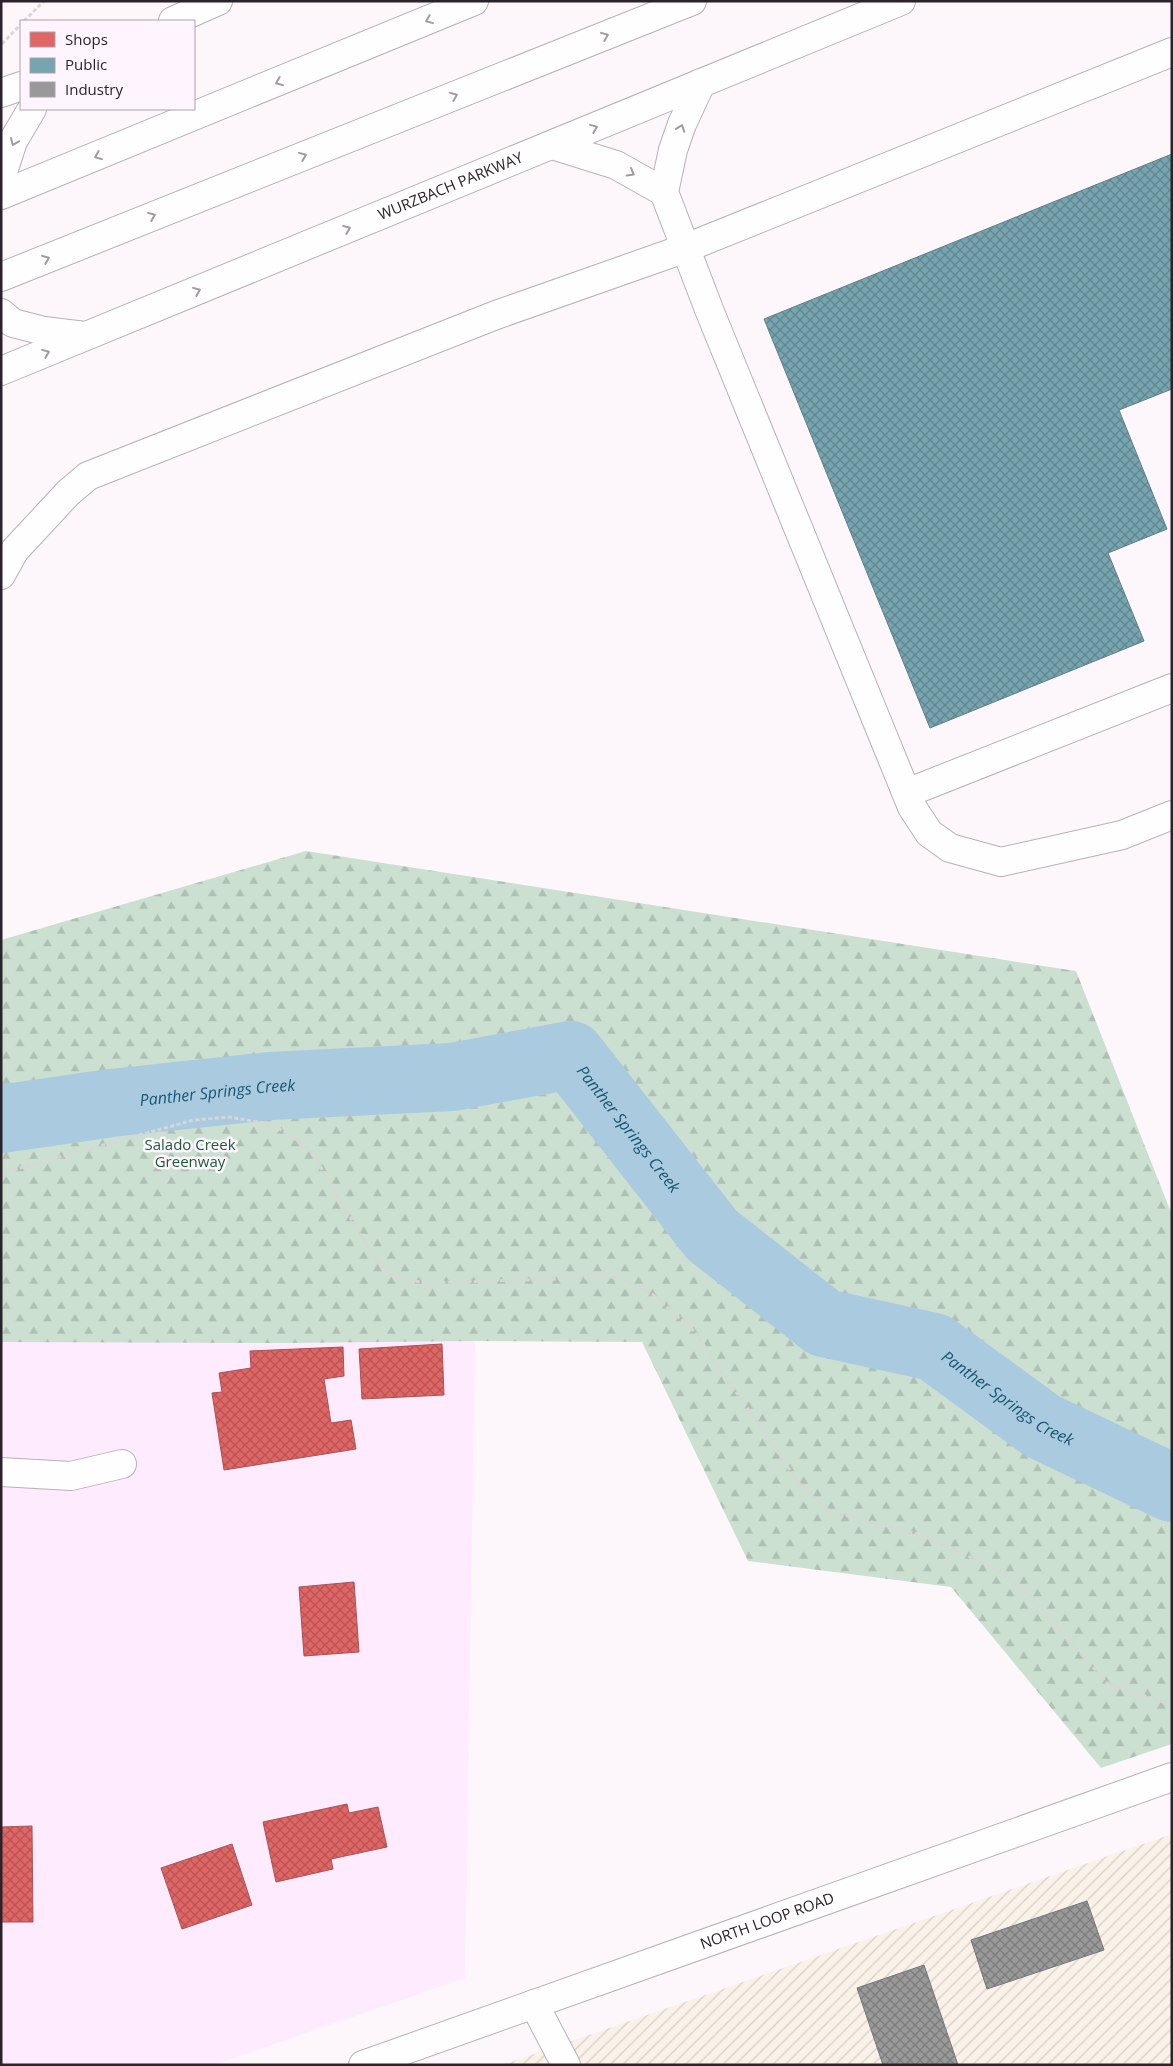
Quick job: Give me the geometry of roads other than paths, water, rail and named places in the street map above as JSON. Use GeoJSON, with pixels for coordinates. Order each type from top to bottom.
{"type":"FeatureCollection","features":[{"type":"Feature","properties":{"kind":"main road"},"geometry":{"type":"LineString","coordinates":[[175,20],[218,1]]}},
{"type":"Feature","properties":{"kind":"main road"},"geometry":{"type":"LineString","coordinates":[[1,195],[474,1]]}},
{"type":"Feature","properties":{"kind":"main road"},"geometry":{"type":"LineString","coordinates":[[1,277],[692,1]]}},
{"type":"Feature","properties":{"kind":"main road","name":"WURZBACH PARKWAY"},"geometry":{"type":"LineString","coordinates":[[4,372],[901,1]]}},
{"type":"Feature","properties":{"kind":"main road"},"geometry":{"type":"LineString","coordinates":[[1,575],[15,550],[68,493],[88,476],[496,315],[686,248],[1172,52]]}},
{"type":"Feature","properties":{"kind":"main road"},"geometry":{"type":"LineString","coordinates":[[701,83],[682,124],[673,150],[664,192],[912,806],[929,833],[950,848],[1001,862],[1122,835],[1172,815]]}},
{"type":"Feature","properties":{"kind":"main road"},"geometry":{"type":"LineString","coordinates":[[1,94],[20,86]]}},
{"type":"Feature","properties":{"kind":"main road"},"geometry":{"type":"LineString","coordinates":[[1,178],[13,141],[31,110]]}},
{"type":"Feature","properties":{"kind":"main road"},"geometry":{"type":"LineString","coordinates":[[552,145],[616,165],[664,192]]}},
{"type":"Feature","properties":{"kind":"main road"},"geometry":{"type":"LineString","coordinates":[[1,313],[13,323],[44,331],[88,336]]}},
{"type":"Feature","properties":{"kind":"main road"},"geometry":{"type":"LineString","coordinates":[[907,793],[1172,688]]}},
{"type":"Feature","properties":{"kind":"main road"},"geometry":{"type":"LineString","coordinates":[[1,1472],[71,1476],[122,1464]]}},
{"type":"Feature","properties":{"kind":"main road","name":"NORTH LOOP ROAD"},"geometry":{"type":"LineString","coordinates":[[363,2065],[1172,1777]]}},
{"type":"Feature","properties":{"kind":"main road"},"geometry":{"type":"LineString","coordinates":[[534,2004],[566,2065]]}},
{"type":"Feature","properties":{"kind":"waterway","name":"Panther Springs Creek"},"geometry":{"type":"LineString","coordinates":[[1,1119],[111,1103],[270,1086],[452,1077],[571,1055],[712,1235],[824,1323],[934,1347],[1042,1426],[1172,1488]]}},
{"type":"Feature","properties":{"kind":"park label","name":"Salado Creek Greenway"},"geometry":{"type":"Point","coordinates":[190,1154]}}]}
